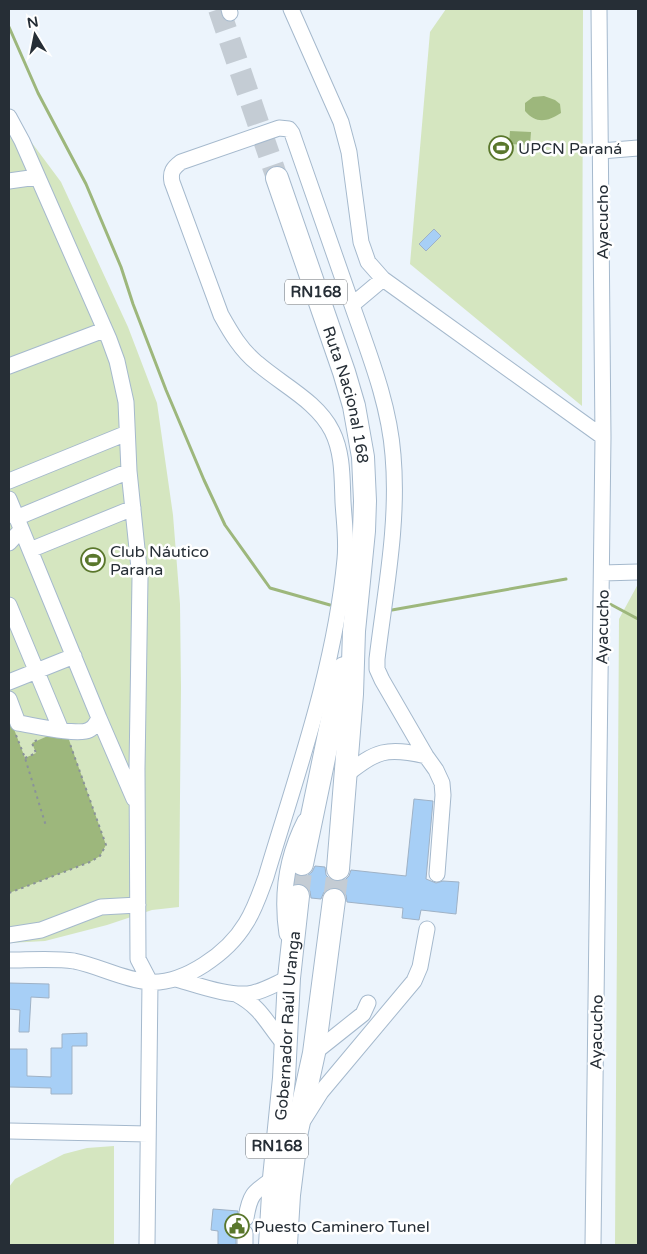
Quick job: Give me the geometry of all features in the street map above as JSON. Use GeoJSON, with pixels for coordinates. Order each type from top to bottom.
{"type":"FeatureCollection","features":[{"type":"Feature","properties":{"kind":"highway","name":"Ruta Nacional 168"},"geometry":{"type":"LineString","coordinates":[[277,178],[344,372],[354,406],[360,437],[365,501],[354,631]]}},
{"type":"Feature","properties":{"kind":"highway","name":"RN168"},"geometry":{"type":"LineString","coordinates":[[338,869],[352,694],[354,631]]}},
{"type":"Feature","properties":{"kind":"highway","name":"RN168"},"geometry":{"type":"LineString","coordinates":[[302,864],[338,691],[354,631]]}},
{"type":"Feature","properties":{"kind":"highway","name":"Gobernador Raúl Uranga"},"geometry":{"type":"LineString","coordinates":[[270,1245],[286,1046],[290,967],[298,896]]}},
{"type":"Feature","properties":{"kind":"highway","name":"Gobernador Raúl Uranga"},"geometry":{"type":"LineString","coordinates":[[286,1245],[289,1195],[297,1131],[314,1053],[334,900]]}},
{"type":"Feature","properties":{"kind":"street"},"geometry":{"type":"LineString","coordinates":[[290,9],[341,122],[349,152],[361,242],[368,262],[382,279],[603,437]]}},
{"type":"Feature","properties":{"kind":"street","name":"Ayacucho"},"geometry":{"type":"LineString","coordinates":[[594,1245],[603,437],[599,9]]}},
{"type":"Feature","properties":{"kind":"street"},"geometry":{"type":"LineString","coordinates":[[9,117],[22,141],[117,361],[126,402],[129,471],[140,578],[137,806],[138,958],[150,982],[147,1245]]}},
{"type":"Feature","properties":{"kind":"street"},"geometry":{"type":"LineString","coordinates":[[9,960],[72,961],[150,982],[176,979],[202,966],[236,937],[246,924],[254,908],[266,877],[324,681],[340,595],[345,557],[342,468],[338,446],[327,422],[306,400],[257,363],[242,348],[221,315],[171,176],[175,166],[181,162],[279,128],[289,129],[292,133],[383,400],[393,453],[393,529],[377,669],[442,783],[443,795],[437,874]]}},
{"type":"Feature","properties":{"kind":"street"},"geometry":{"type":"LineString","coordinates":[[601,151],[638,148]]}},
{"type":"Feature","properties":{"kind":"street"},"geometry":{"type":"LineString","coordinates":[[9,181],[37,177]]}},
{"type":"Feature","properties":{"kind":"street"},"geometry":{"type":"LineString","coordinates":[[352,305],[382,279]]}},
{"type":"Feature","properties":{"kind":"street"},"geometry":{"type":"LineString","coordinates":[[9,366],[104,330]]}},
{"type":"Feature","properties":{"kind":"street"},"geometry":{"type":"LineString","coordinates":[[9,481],[127,433]]}},
{"type":"Feature","properties":{"kind":"street"},"geometry":{"type":"LineString","coordinates":[[9,543],[19,524],[129,471]]}},
{"type":"Feature","properties":{"kind":"street"},"geometry":{"type":"LineString","coordinates":[[9,499],[137,806]]}},
{"type":"Feature","properties":{"kind":"street"},"geometry":{"type":"LineString","coordinates":[[30,550],[133,508]]}},
{"type":"Feature","properties":{"kind":"street"},"geometry":{"type":"LineString","coordinates":[[602,573],[638,572]]}},
{"type":"Feature","properties":{"kind":"street"},"geometry":{"type":"LineString","coordinates":[[9,605],[64,734]]}},
{"type":"Feature","properties":{"kind":"street"},"geometry":{"type":"LineString","coordinates":[[9,682],[74,656]]}},
{"type":"Feature","properties":{"kind":"street"},"geometry":{"type":"LineString","coordinates":[[352,694],[370,665],[377,659]]}},
{"type":"Feature","properties":{"kind":"street"},"geometry":{"type":"LineString","coordinates":[[9,699],[18,723],[64,734],[90,730],[96,725],[99,718]]}},
{"type":"Feature","properties":{"kind":"street"},"geometry":{"type":"LineString","coordinates":[[346,776],[370,757],[382,752],[402,751],[426,756]]}},
{"type":"Feature","properties":{"kind":"street"},"geometry":{"type":"LineString","coordinates":[[176,979],[233,993],[251,994],[270,988],[290,967],[284,910],[289,859],[296,838],[316,800]]}},
{"type":"Feature","properties":{"kind":"street"},"geometry":{"type":"LineString","coordinates":[[9,935],[41,930],[101,907],[138,905]]}},
{"type":"Feature","properties":{"kind":"street"},"geometry":{"type":"LineString","coordinates":[[297,1131],[321,1092],[414,981],[420,966],[427,929]]}},
{"type":"Feature","properties":{"kind":"street"},"geometry":{"type":"LineString","coordinates":[[233,993],[261,1012],[275,1035],[286,1046]]}},
{"type":"Feature","properties":{"kind":"street"},"geometry":{"type":"LineString","coordinates":[[314,1053],[363,1014],[368,1003]]}},
{"type":"Feature","properties":{"kind":"street"},"geometry":{"type":"LineString","coordinates":[[9,1131],[148,1134]]}},
{"type":"Feature","properties":{"kind":"street"},"geometry":{"type":"LineString","coordinates":[[245,1232],[249,1199],[256,1190],[274,1178]]}},
{"type":"Feature","properties":{"kind":"path"},"geometry":{"type":"LineString","coordinates":[[15,733],[25,758],[46,826]]}},
{"type":"Feature","properties":{"kind":"path"},"geometry":{"type":"LineString","coordinates":[[9,893],[90,862],[100,856],[106,845],[64,734]]}},
{"type":"Feature","properties":{"kind":"path"},"geometry":{"type":"LineString","coordinates":[[25,758],[36,753],[32,743],[41,739]]}},
{"type":"Feature","properties":{"kind":"shaded area","name":"UPCN Paraná"},"geometry":{"type":"Polygon","coordinates":[[[446,9],[583,9],[582,406],[410,264],[430,32],[446,9]]]}},
{"type":"Feature","properties":{"kind":"shaded area"},"geometry":{"type":"Polygon","coordinates":[[[544,96],[560,104],[561,113],[546,120],[538,120],[525,111],[525,103],[533,97],[544,96]]]}},
{"type":"Feature","properties":{"kind":"shaded area","name":"Club Náutico Parana"},"geometry":{"type":"Polygon","coordinates":[[[9,112],[61,182],[128,327],[157,403],[173,515],[180,604],[181,687],[179,907],[152,910],[107,925],[45,941],[9,943],[9,112]]]}},
{"type":"Feature","properties":{"kind":"shaded area"},"geometry":{"type":"Polygon","coordinates":[[[510,131],[531,132],[530,145],[509,144],[510,131]]]}},
{"type":"Feature","properties":{"kind":"shaded area"},"geometry":{"type":"Polygon","coordinates":[[[638,584],[638,1245],[615,1245],[619,619],[638,584]]]}},
{"type":"Feature","properties":{"kind":"shaded area"},"geometry":{"type":"Polygon","coordinates":[[[9,716],[25,758],[36,753],[32,743],[50,735],[68,737],[106,845],[100,856],[90,862],[9,893],[9,716]]]}},
{"type":"Feature","properties":{"kind":"shaded area"},"geometry":{"type":"Polygon","coordinates":[[[114,1146],[114,1245],[9,1245],[9,1187],[15,1179],[64,1154],[87,1148],[114,1146]]]}},
{"type":"Feature","properties":{"kind":"building"},"geometry":{"type":"Polygon","coordinates":[[[434,229],[441,236],[426,251],[419,244],[434,229]]]}},
{"type":"Feature","properties":{"kind":"building"},"geometry":{"type":"Polygon","coordinates":[[[414,799],[433,801],[426,879],[436,883],[443,881],[459,882],[456,914],[421,910],[419,920],[402,918],[403,908],[347,902],[346,895],[342,890],[335,887],[329,888],[324,892],[321,899],[311,898],[310,891],[306,886],[300,883],[295,884],[296,875],[307,876],[315,866],[325,867],[326,875],[336,882],[344,881],[349,876],[351,870],[406,876],[414,799]]]}},
{"type":"Feature","properties":{"kind":"building"},"geometry":{"type":"Polygon","coordinates":[[[9,983],[49,984],[49,998],[31,997],[29,1032],[19,1032],[20,1010],[9,1009],[9,983]]]}},
{"type":"Feature","properties":{"kind":"building"},"geometry":{"type":"Polygon","coordinates":[[[87,1033],[87,1046],[72,1046],[72,1094],[51,1094],[51,1088],[9,1087],[9,1049],[27,1049],[27,1076],[51,1077],[51,1048],[62,1048],[62,1034],[87,1033]]]}},
{"type":"Feature","properties":{"kind":"building"},"geometry":{"type":"Polygon","coordinates":[[[213,1209],[238,1211],[237,1221],[240,1225],[236,1233],[236,1245],[218,1245],[218,1231],[211,1230],[213,1209]]]}},
{"type":"Feature","properties":{"kind":"waterway"},"geometry":{"type":"LineString","coordinates":[[9,27],[38,93],[86,184],[121,267],[166,390],[225,525],[270,588],[330,605]]}},
{"type":"Feature","properties":{"kind":"waterway"},"geometry":{"type":"LineString","coordinates":[[392,610],[566,579]]}},
{"type":"Feature","properties":{"kind":"waterway"},"geometry":{"type":"LineString","coordinates":[[610,604],[638,619]]}},
{"type":"Feature","properties":{"kind":"tunnel"},"geometry":{"type":"LineString","coordinates":[[219,9],[277,178]]}},
{"type":"Feature","properties":{"kind":"tunnel"},"geometry":{"type":"LineString","coordinates":[[298,896],[302,864]]}},
{"type":"Feature","properties":{"kind":"tunnel"},"geometry":{"type":"LineString","coordinates":[[334,900],[338,869]]}},
{"type":"Feature","properties":{"kind":"place","name":"UPCN Paraná"},"geometry":{"type":"Point","coordinates":[501,148]}},
{"type":"Feature","properties":{"kind":"place","name":"Club Náutico Parana"},"geometry":{"type":"Point","coordinates":[93,560]}},
{"type":"Feature","properties":{"kind":"place","name":"Puesto Caminero Tunel"},"geometry":{"type":"Point","coordinates":[237,1226]}}]}
